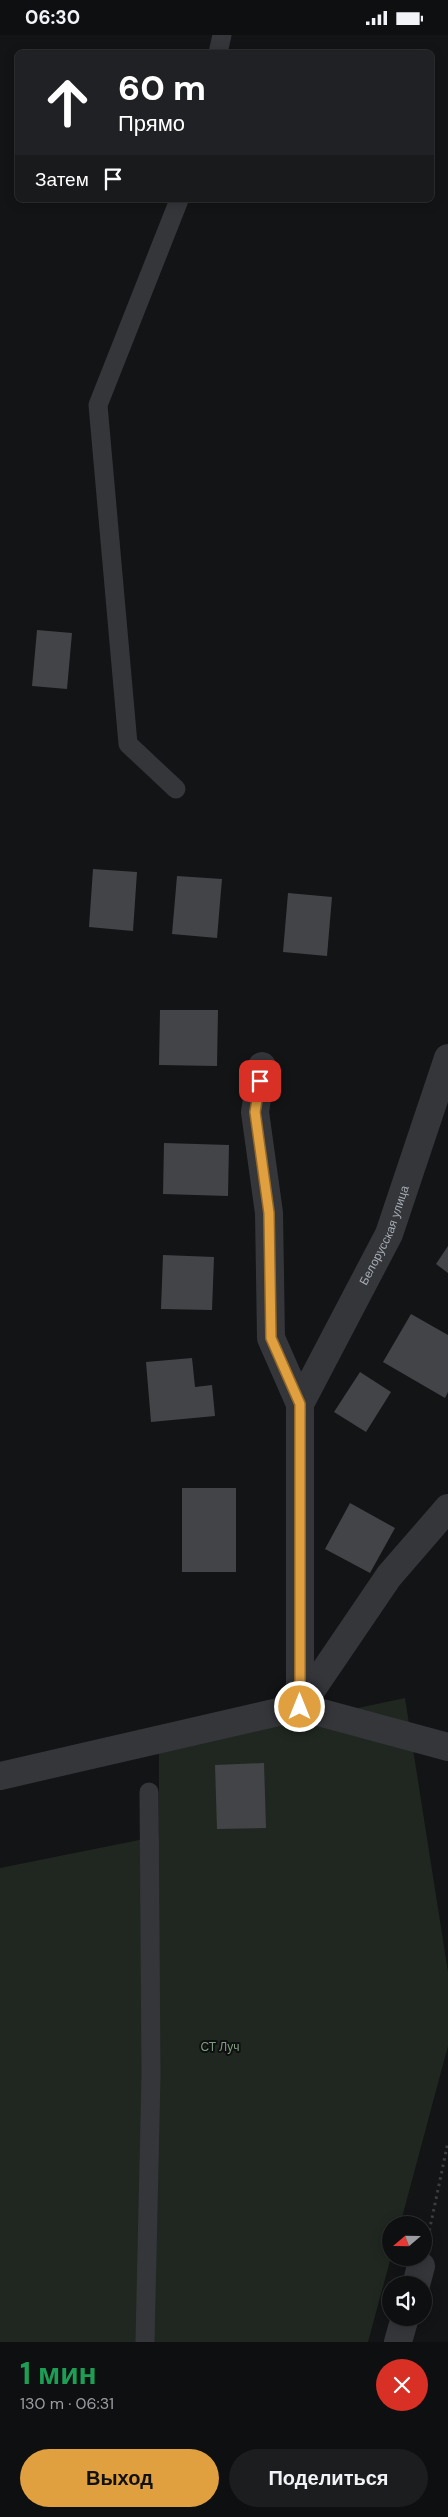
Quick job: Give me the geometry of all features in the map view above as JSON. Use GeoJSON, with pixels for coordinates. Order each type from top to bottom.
{"type":"FeatureCollection","features":[{"type":"Feature","properties":{"kind":"street","name":"Белорусская улица"},"geometry":{"type":"LineString","coordinates":[[300,1404],[389,1234],[448,1058]]}},
{"type":"Feature","properties":{"kind":"street"},"geometry":{"type":"LineString","coordinates":[[262,1066],[255,1112],[269,1213],[271,1338],[300,1404],[300,1707]]}},
{"type":"Feature","properties":{"kind":"street"},"geometry":{"type":"LineString","coordinates":[[300,1707],[389,1576],[448,1508]]}},
{"type":"Feature","properties":{"kind":"street"},"geometry":{"type":"LineString","coordinates":[[0,1776],[300,1707],[448,1747]]}},
{"type":"Feature","properties":{"kind":"street"},"geometry":{"type":"LineString","coordinates":[[398,2342],[402,2326]]}},
{"type":"Feature","properties":{"kind":"lane"},"geometry":{"type":"LineString","coordinates":[[219,50],[222,35]]}},
{"type":"Feature","properties":{"kind":"lane"},"geometry":{"type":"LineString","coordinates":[[176,789],[128,744],[98,405],[178,202]]}},
{"type":"Feature","properties":{"kind":"lane"},"geometry":{"type":"LineString","coordinates":[[145,2342],[151,2075],[149,1792]]}},
{"type":"Feature","properties":{"kind":"path"},"geometry":{"type":"LineString","coordinates":[[432,2216],[448,2142]]}},
{"type":"Feature","properties":{"kind":"green space","name":"СТ Луч"},"geometry":{"type":"Polygon","coordinates":[[[405,1698],[448,1972],[448,2046],[402,2216],[382,2216],[382,2266],[389,2266],[386,2276],[382,2276],[382,2290],[368,2342],[0,2342],[0,1868],[159,1836],[159,1750],[405,1698]]]}},
{"type":"Feature","properties":{"kind":"building"},"geometry":{"type":"Polygon","coordinates":[[[37,630],[72,633],[67,689],[32,686],[37,630]]]}},
{"type":"Feature","properties":{"kind":"building"},"geometry":{"type":"Polygon","coordinates":[[[93,869],[137,872],[133,931],[89,927],[93,869]]]}},
{"type":"Feature","properties":{"kind":"building"},"geometry":{"type":"Polygon","coordinates":[[[177,876],[222,879],[217,938],[172,934],[177,876]]]}},
{"type":"Feature","properties":{"kind":"building"},"geometry":{"type":"Polygon","coordinates":[[[288,893],[332,897],[327,956],[283,952],[288,893]]]}},
{"type":"Feature","properties":{"kind":"building"},"geometry":{"type":"Polygon","coordinates":[[[160,1010],[218,1010],[217,1066],[159,1065],[160,1010]]]}},
{"type":"Feature","properties":{"kind":"building"},"geometry":{"type":"Polygon","coordinates":[[[164,1143],[229,1145],[228,1196],[163,1194],[164,1143]]]}},
{"type":"Feature","properties":{"kind":"building"},"geometry":{"type":"Polygon","coordinates":[[[448,1246],[448,1273],[436,1264],[448,1246]]]}},
{"type":"Feature","properties":{"kind":"building"},"geometry":{"type":"Polygon","coordinates":[[[163,1255],[214,1257],[212,1310],[161,1309],[163,1255]]]}},
{"type":"Feature","properties":{"kind":"building"},"geometry":{"type":"Polygon","coordinates":[[[411,1314],[448,1335],[448,1392],[445,1398],[383,1362],[411,1314]]]}},
{"type":"Feature","properties":{"kind":"building"},"geometry":{"type":"Polygon","coordinates":[[[192,1358],[195,1387],[212,1385],[215,1416],[151,1422],[146,1362],[192,1358]]]}},
{"type":"Feature","properties":{"kind":"building"},"geometry":{"type":"Polygon","coordinates":[[[360,1372],[391,1392],[366,1432],[334,1412],[360,1372]]]}},
{"type":"Feature","properties":{"kind":"building"},"geometry":{"type":"Polygon","coordinates":[[[182,1488],[236,1488],[236,1572],[182,1572],[182,1488]]]}},
{"type":"Feature","properties":{"kind":"building"},"geometry":{"type":"Polygon","coordinates":[[[350,1503],[395,1528],[370,1573],[325,1549],[350,1503]]]}},
{"type":"Feature","properties":{"kind":"building"},"geometry":{"type":"Polygon","coordinates":[[[264,1763],[266,1828],[217,1829],[215,1765],[264,1763]]]}},
{"type":"Feature","properties":{"kind":"route"},"geometry":{"type":"LineString","coordinates":[[260,1081],[255,1112],[269,1213],[271,1338],[300,1404],[300,1707]]}}]}
